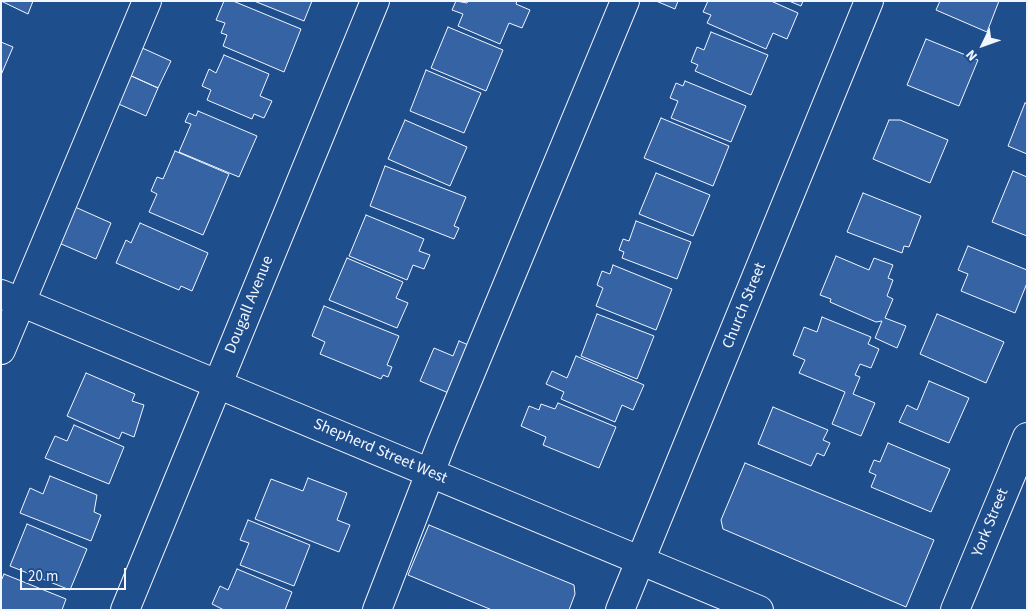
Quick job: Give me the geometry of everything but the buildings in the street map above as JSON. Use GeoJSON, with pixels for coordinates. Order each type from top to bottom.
{"type":"FeatureCollection","features":[{"type":"Feature","properties":{"kind":"street"},"geometry":{"type":"LineString","coordinates":[[1,350],[11,298],[147,1]]}},
{"type":"Feature","properties":{"kind":"street","name":"Dougall Avenue"},"geometry":{"type":"LineString","coordinates":[[125,610],[375,1]]}},
{"type":"Feature","properties":{"kind":"street"},"geometry":{"type":"LineString","coordinates":[[377,610],[430,474],[625,1]]}},
{"type":"Feature","properties":{"kind":"street","name":"Church Street"},"geometry":{"type":"LineString","coordinates":[[620,610],[869,1]]}},
{"type":"Feature","properties":{"kind":"street","name":"Shepherd Street West"},"geometry":{"type":"LineString","coordinates":[[11,298],[759,610]]}},
{"type":"Feature","properties":{"kind":"street","name":"York Street"},"geometry":{"type":"LineString","coordinates":[[955,610],[1027,437]]}}]}
